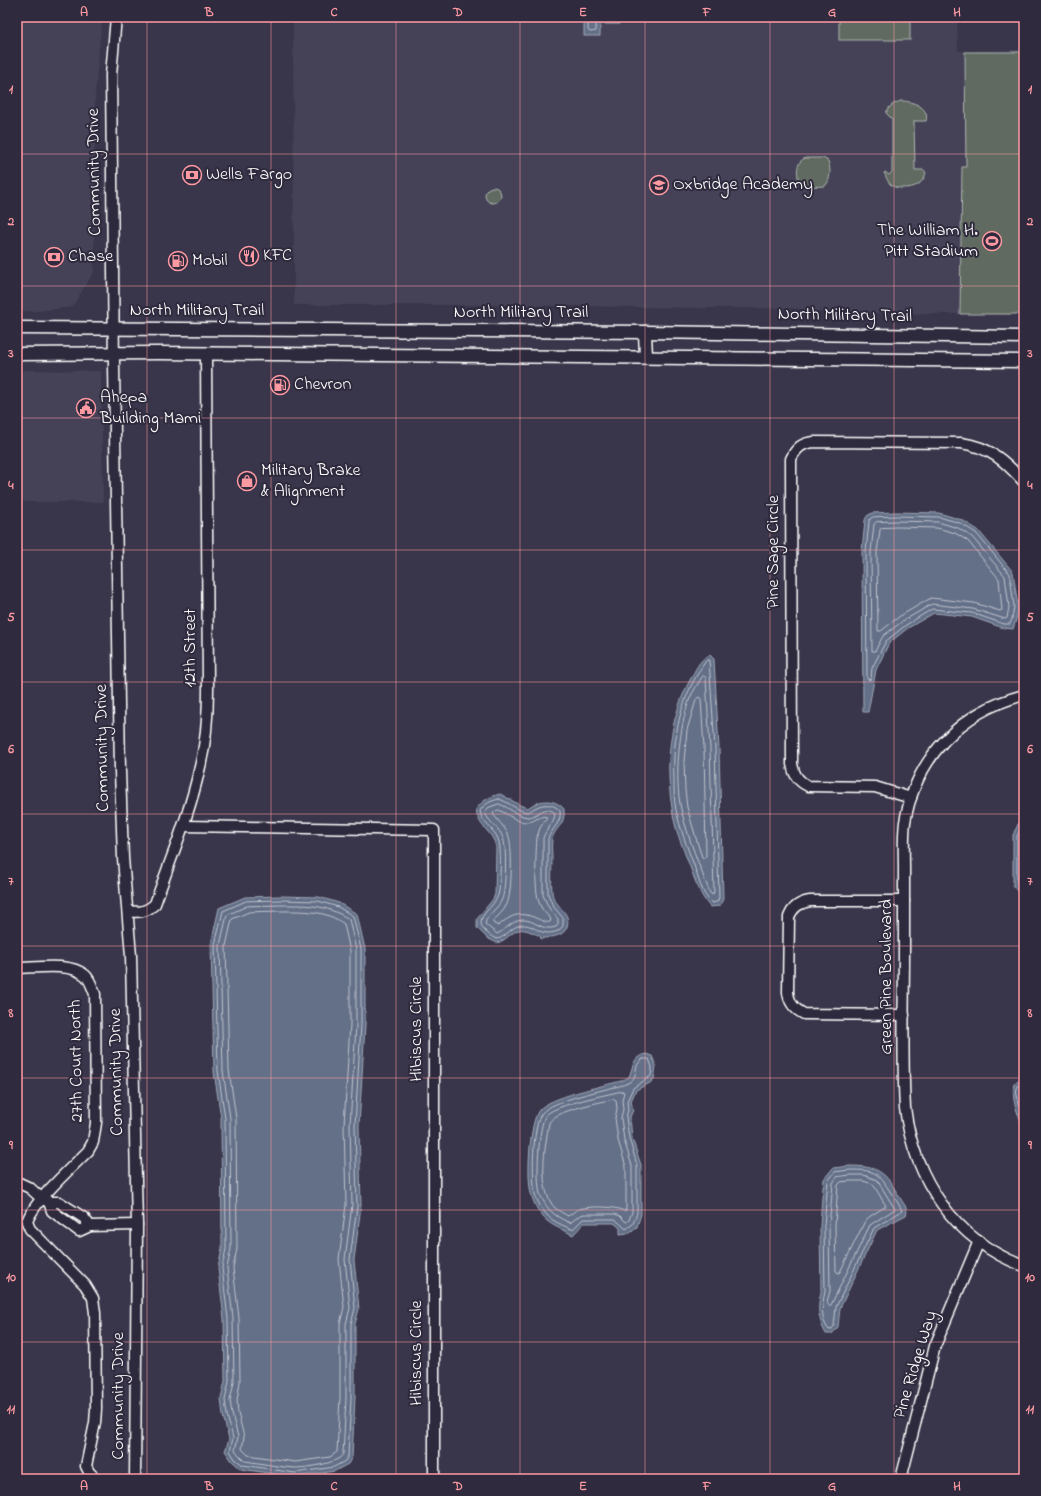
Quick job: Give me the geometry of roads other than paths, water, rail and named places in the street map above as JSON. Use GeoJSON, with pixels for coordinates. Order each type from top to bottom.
{"type":"FeatureCollection","features":[{"type":"Feature","properties":{"kind":"main road","name":"North Military Trail"},"geometry":{"type":"LineString","coordinates":[[17,328],[645,332],[1024,337]]}},
{"type":"Feature","properties":{"kind":"main road"},"geometry":{"type":"LineString","coordinates":[[645,332],[646,357]]}},
{"type":"Feature","properties":{"kind":"main road"},"geometry":{"type":"LineString","coordinates":[[17,354],[114,353],[1024,361]]}},
{"type":"Feature","properties":{"kind":"street","name":"Community Drive"},"geometry":{"type":"LineString","coordinates":[[116,17],[111,75],[115,328],[114,353],[120,771],[123,858],[131,956],[137,1225],[135,1479]]}},
{"type":"Feature","properties":{"kind":"street","name":"12th Street"},"geometry":{"type":"LineString","coordinates":[[128,912],[142,912],[148,910],[155,904],[192,798],[200,770],[205,741],[208,711],[206,354]]}},
{"type":"Feature","properties":{"kind":"street","name":"Pine Sage Circle"},"geometry":{"type":"LineString","coordinates":[[911,798],[875,787],[808,786],[801,783],[793,772],[791,460],[795,451],[800,446],[814,442],[961,443],[976,446],[996,455],[1008,464],[1024,482]]}},
{"type":"Feature","properties":{"kind":"street","name":"Green Pine Boulevard"},"geometry":{"type":"LineString","coordinates":[[1024,695],[996,704],[977,714],[949,736],[927,764],[917,782],[911,798],[905,823],[904,837],[905,1108],[910,1139],[928,1182],[945,1208],[961,1226],[998,1254],[1024,1266]]}},
{"type":"Feature","properties":{"kind":"street","name":"Hibiscus Circle"},"geometry":{"type":"LineString","coordinates":[[183,826],[434,830],[434,1479]]}},
{"type":"Feature","properties":{"kind":"street"},"geometry":{"type":"LineString","coordinates":[[904,901],[810,901],[803,902],[797,906],[788,917],[788,992],[792,1006],[804,1014],[904,1015]]}},
{"type":"Feature","properties":{"kind":"street","name":"27th Court North"},"geometry":{"type":"LineString","coordinates":[[17,968],[66,967],[78,970],[86,975],[92,985],[94,994],[96,1123],[93,1142],[88,1151],[45,1200],[29,1215],[27,1222],[30,1228],[86,1285],[90,1291],[94,1305],[96,1409],[95,1423],[86,1466],[89,1472],[96,1479]]}},
{"type":"Feature","properties":{"kind":"street"},"geometry":{"type":"LineString","coordinates":[[17,1182],[30,1188],[45,1200],[59,1202],[84,1218],[90,1226],[137,1225]]}},
{"type":"Feature","properties":{"kind":"street","name":"Pine Ridge Way"},"geometry":{"type":"LineString","coordinates":[[901,1479],[935,1346],[979,1241]]}},
{"type":"Feature","properties":{"kind":"water"},"geometry":{"type":"Polygon","coordinates":[[[584,17],[619,17],[619,24],[600,24],[600,36],[584,36],[584,17]]]}},
{"type":"Feature","properties":{"kind":"water"},"geometry":{"type":"Polygon","coordinates":[[[872,513],[939,513],[962,520],[978,530],[1013,572],[1018,607],[1016,620],[1013,629],[1003,628],[972,617],[934,613],[908,628],[889,643],[876,670],[868,712],[863,712],[862,551],[865,520],[867,516],[872,513]]]}},
{"type":"Feature","properties":{"kind":"water"},"geometry":{"type":"Polygon","coordinates":[[[710,655],[714,659],[719,748],[723,899],[720,906],[710,907],[698,887],[676,829],[670,792],[669,759],[670,742],[677,710],[700,662],[710,655]]]}},
{"type":"Feature","properties":{"kind":"water"},"geometry":{"type":"Polygon","coordinates":[[[500,794],[521,806],[528,808],[542,801],[552,801],[564,809],[562,823],[555,832],[552,840],[552,892],[555,901],[565,913],[568,921],[565,931],[559,935],[541,939],[540,936],[529,931],[517,930],[501,942],[497,943],[487,938],[477,928],[477,919],[493,899],[495,894],[496,847],[492,837],[479,820],[476,809],[486,799],[500,794]]]}},
{"type":"Feature","properties":{"kind":"water"},"geometry":{"type":"Polygon","coordinates":[[[1024,812],[1024,895],[1020,894],[1013,886],[1013,835],[1024,812]]]}},
{"type":"Feature","properties":{"kind":"water"},"geometry":{"type":"Polygon","coordinates":[[[245,897],[319,897],[339,903],[357,914],[365,949],[365,1025],[359,1126],[361,1206],[354,1260],[359,1309],[355,1324],[355,1398],[352,1457],[348,1464],[335,1471],[295,1477],[241,1469],[232,1461],[225,1451],[229,1439],[223,1416],[221,1399],[225,1381],[224,1319],[218,1268],[222,1249],[221,1118],[214,1072],[211,944],[219,908],[245,897]]]}},
{"type":"Feature","properties":{"kind":"water"},"geometry":{"type":"Polygon","coordinates":[[[646,1054],[652,1056],[656,1066],[654,1079],[650,1083],[636,1090],[631,1101],[633,1110],[630,1117],[632,1138],[641,1165],[641,1214],[637,1227],[629,1233],[620,1234],[620,1228],[614,1223],[584,1223],[573,1235],[547,1221],[542,1216],[532,1197],[529,1179],[529,1166],[531,1139],[536,1117],[539,1110],[545,1105],[565,1096],[621,1081],[629,1077],[638,1057],[646,1054]]]}},
{"type":"Feature","properties":{"kind":"water"},"geometry":{"type":"Polygon","coordinates":[[[1024,1080],[1024,1127],[1017,1111],[1013,1094],[1014,1083],[1024,1080]]]}},
{"type":"Feature","properties":{"kind":"water"},"geometry":{"type":"Polygon","coordinates":[[[850,1166],[872,1168],[885,1176],[906,1207],[907,1212],[906,1215],[877,1230],[840,1308],[838,1327],[832,1334],[826,1334],[821,1324],[819,1308],[821,1292],[820,1226],[824,1179],[833,1168],[850,1166]]]}},
{"type":"Feature","properties":{"kind":"place","name":"Wells Fargo"},"geometry":{"type":"Point","coordinates":[192,175]}},
{"type":"Feature","properties":{"kind":"place","name":"Oxbridge Academy"},"geometry":{"type":"Point","coordinates":[659,185]}},
{"type":"Feature","properties":{"kind":"place","name":"The William H. Pitt Stadium"},"geometry":{"type":"Point","coordinates":[992,241]}},
{"type":"Feature","properties":{"kind":"place","name":"KFC"},"geometry":{"type":"Point","coordinates":[249,256]}},
{"type":"Feature","properties":{"kind":"place","name":"Chase"},"geometry":{"type":"Point","coordinates":[54,257]}},
{"type":"Feature","properties":{"kind":"place","name":"Mobil"},"geometry":{"type":"Point","coordinates":[178,261]}},
{"type":"Feature","properties":{"kind":"place","name":"Chevron"},"geometry":{"type":"Point","coordinates":[280,385]}},
{"type":"Feature","properties":{"kind":"place","name":"Ahepa Building Mami"},"geometry":{"type":"Point","coordinates":[86,408]}},
{"type":"Feature","properties":{"kind":"place","name":"Military Brake & Alignment"},"geometry":{"type":"Point","coordinates":[247,481]}}]}
